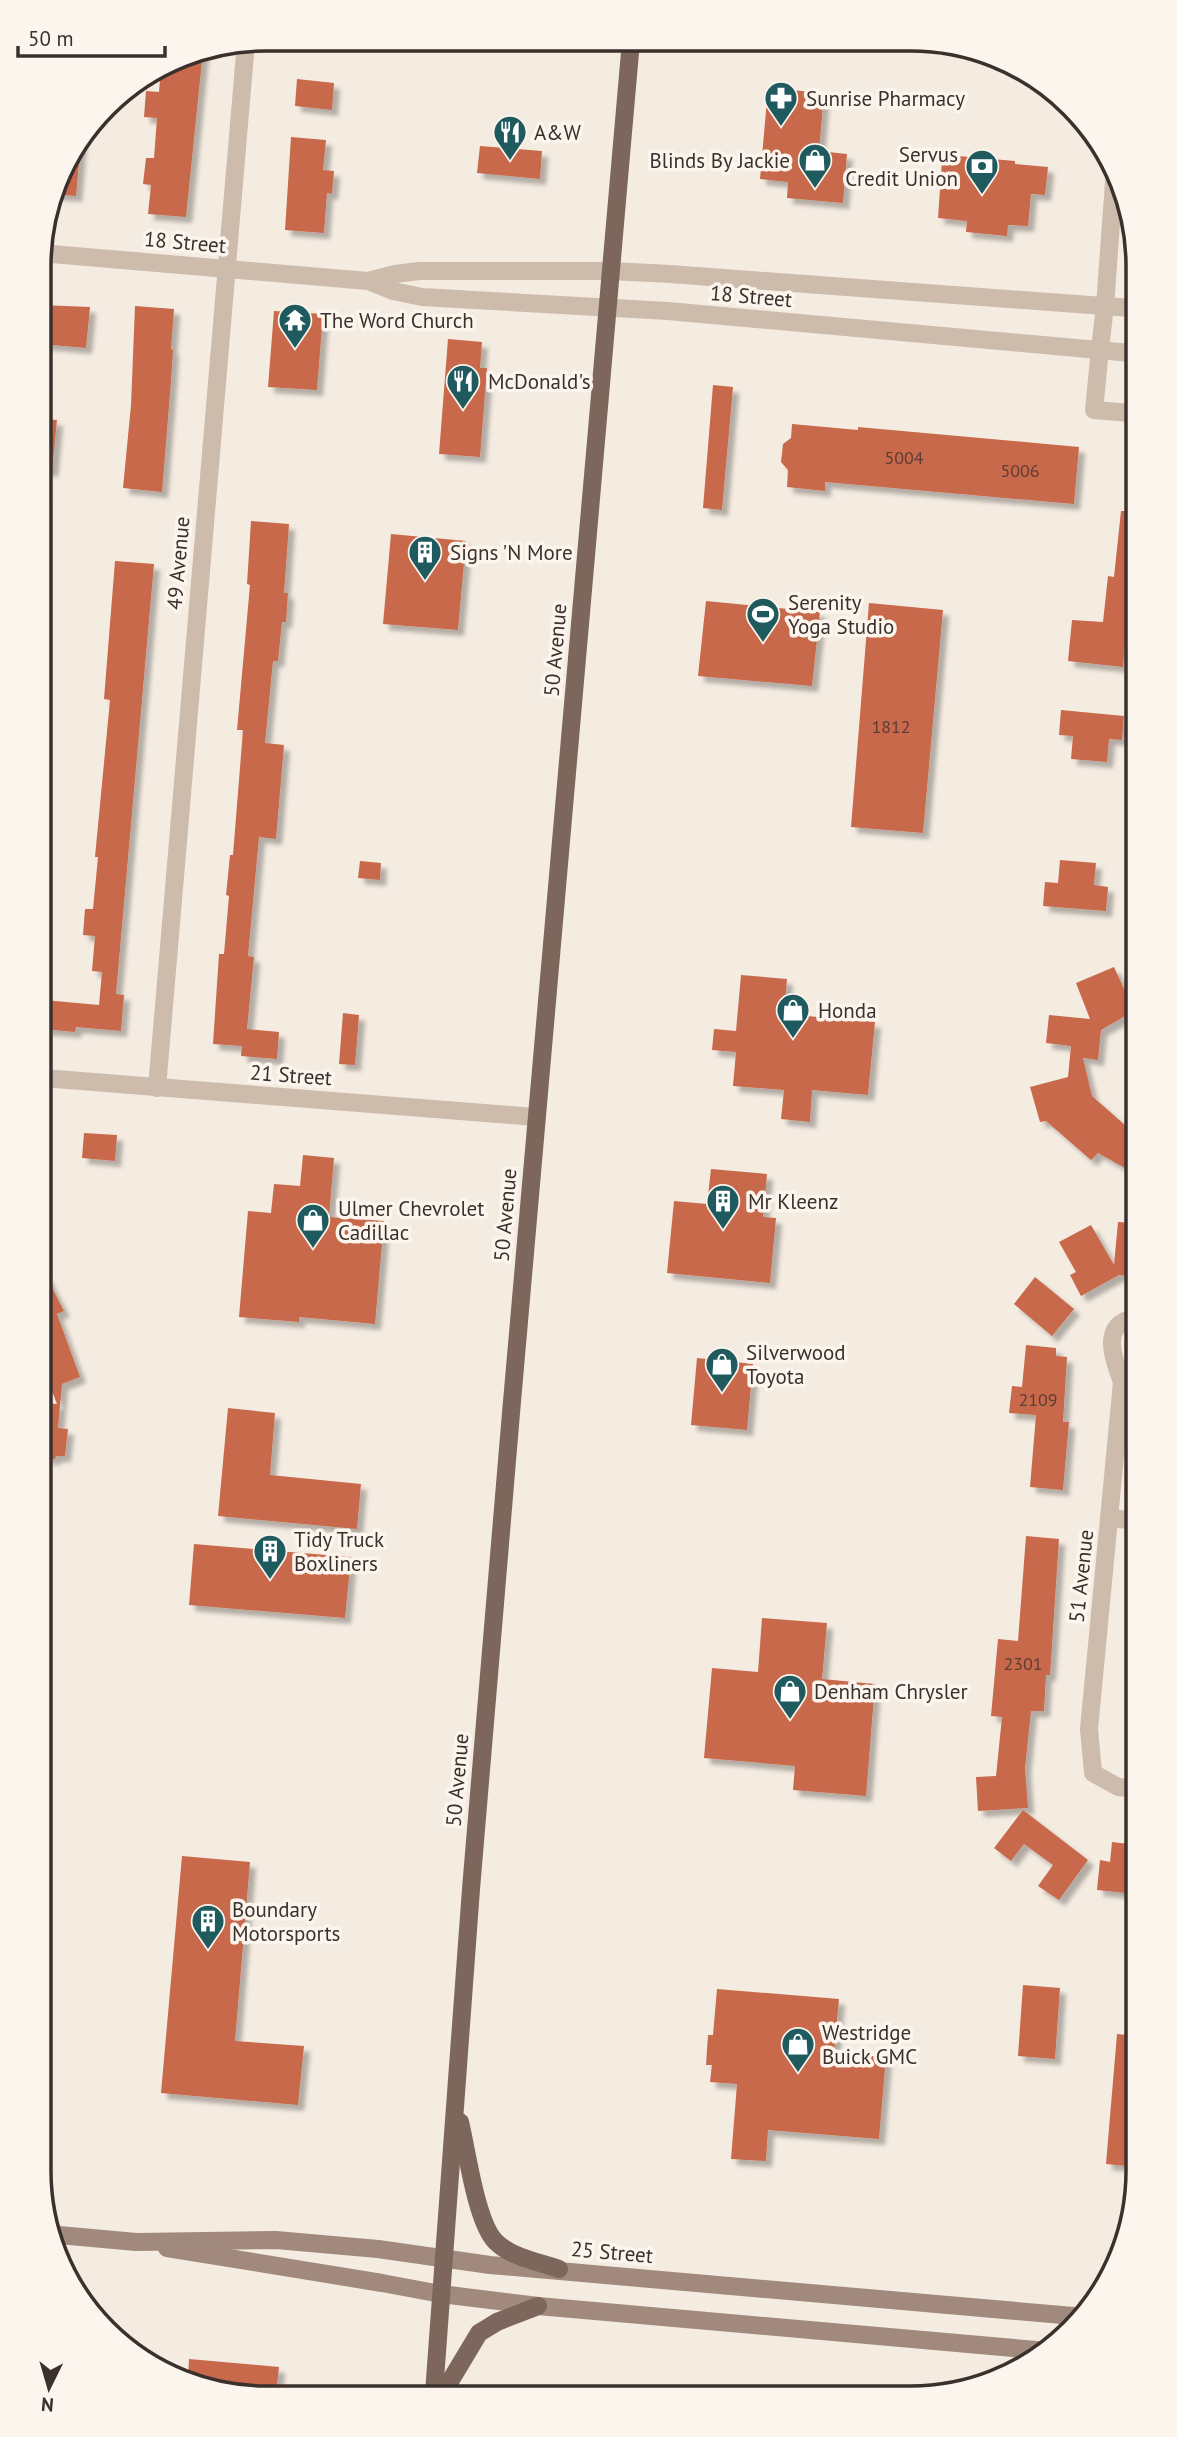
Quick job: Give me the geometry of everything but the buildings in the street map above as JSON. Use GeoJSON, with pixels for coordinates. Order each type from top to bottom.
{"type":"FeatureCollection","features":[{"type":"Feature","properties":{"kind":"main road","name":"50 Avenue"},"geometry":{"type":"LineString","coordinates":[[434,2386],[472,1875],[630,51]]}},
{"type":"Feature","properties":{"kind":"main road"},"geometry":{"type":"LineString","coordinates":[[457,2105],[484,2225],[496,2242],[515,2254],[559,2269]]}},
{"type":"Feature","properties":{"kind":"main road","name":"25 Street"},"geometry":{"type":"LineString","coordinates":[[61,2235],[136,2242],[276,2240],[378,2249],[444,2260],[1070,2316]]}},
{"type":"Feature","properties":{"kind":"main road","name":"25 Street"},"geometry":{"type":"LineString","coordinates":[[136,2242],[198,2255],[441,2294],[538,2306],[1032,2350]]}},
{"type":"Feature","properties":{"kind":"main road"},"geometry":{"type":"LineString","coordinates":[[447,2386],[479,2333],[497,2322],[538,2306]]}},
{"type":"Feature","properties":{"kind":"street","name":"49 Avenue"},"geometry":{"type":"LineString","coordinates":[[157,1088],[245,52]]}},
{"type":"Feature","properties":{"kind":"street"},"geometry":{"type":"LineString","coordinates":[[1113,193],[1094,410],[1126,413]]}},
{"type":"Feature","properties":{"kind":"street","name":"18 Street"},"geometry":{"type":"LineString","coordinates":[[51,254],[368,281],[393,292],[422,297],[668,311],[1126,352]]}},
{"type":"Feature","properties":{"kind":"street","name":"18 Street"},"geometry":{"type":"LineString","coordinates":[[368,281],[419,271],[611,271],[862,286],[1126,308]]}},
{"type":"Feature","properties":{"kind":"street","name":"21 Street"},"geometry":{"type":"LineString","coordinates":[[51,1080],[536,1117]]}},
{"type":"Feature","properties":{"kind":"street","name":"51 Avenue"},"geometry":{"type":"LineString","coordinates":[[1126,1321],[1121,1323],[1113,1335],[1111,1351],[1126,1374]]}},
{"type":"Feature","properties":{"kind":"street","name":"51 Avenue"},"geometry":{"type":"LineString","coordinates":[[1126,1393],[1110,1518],[1089,1729],[1093,1773],[1118,1787],[1126,1788]]}},
{"type":"Feature","properties":{"kind":"street"},"geometry":{"type":"LineString","coordinates":[[1110,1518],[1126,1520]]}},
{"type":"Feature","properties":{"kind":"place","name":"Sunrise Pharmacy"},"geometry":{"type":"Point","coordinates":[781,128]}},
{"type":"Feature","properties":{"kind":"place","name":"A&W"},"geometry":{"type":"Point","coordinates":[510,162]}},
{"type":"Feature","properties":{"kind":"place","name":"Blinds By Jackie"},"geometry":{"type":"Point","coordinates":[815,190]}},
{"type":"Feature","properties":{"kind":"place","name":"Servus Credit Union"},"geometry":{"type":"Point","coordinates":[982,196]}},
{"type":"Feature","properties":{"kind":"place","name":"The Word Church"},"geometry":{"type":"Point","coordinates":[295,350]}},
{"type":"Feature","properties":{"kind":"place","name":"McDonald's"},"geometry":{"type":"Point","coordinates":[463,411]}},
{"type":"Feature","properties":{"kind":"place","name":"Signs 'N More"},"geometry":{"type":"Point","coordinates":[425,582]}},
{"type":"Feature","properties":{"kind":"place","name":"Serenity Yoga Studio"},"geometry":{"type":"Point","coordinates":[763,644]}},
{"type":"Feature","properties":{"kind":"place","name":"Honda"},"geometry":{"type":"Point","coordinates":[793,1040]}},
{"type":"Feature","properties":{"kind":"place","name":"Mr Kleenz"},"geometry":{"type":"Point","coordinates":[723,1231]}},
{"type":"Feature","properties":{"kind":"place","name":"Ulmer Chevrolet Cadillac"},"geometry":{"type":"Point","coordinates":[313,1250]}},
{"type":"Feature","properties":{"kind":"place","name":"Silverwood Toyota"},"geometry":{"type":"Point","coordinates":[722,1394]}},
{"type":"Feature","properties":{"kind":"place","name":"Tidy Truck Boxliners"},"geometry":{"type":"Point","coordinates":[270,1581]}},
{"type":"Feature","properties":{"kind":"place","name":"Denham Chrysler"},"geometry":{"type":"Point","coordinates":[790,1721]}},
{"type":"Feature","properties":{"kind":"place","name":"Boundary Motorsports"},"geometry":{"type":"Point","coordinates":[208,1951]}},
{"type":"Feature","properties":{"kind":"place","name":"Westridge Buick GMC"},"geometry":{"type":"Point","coordinates":[798,2074]}}]}
